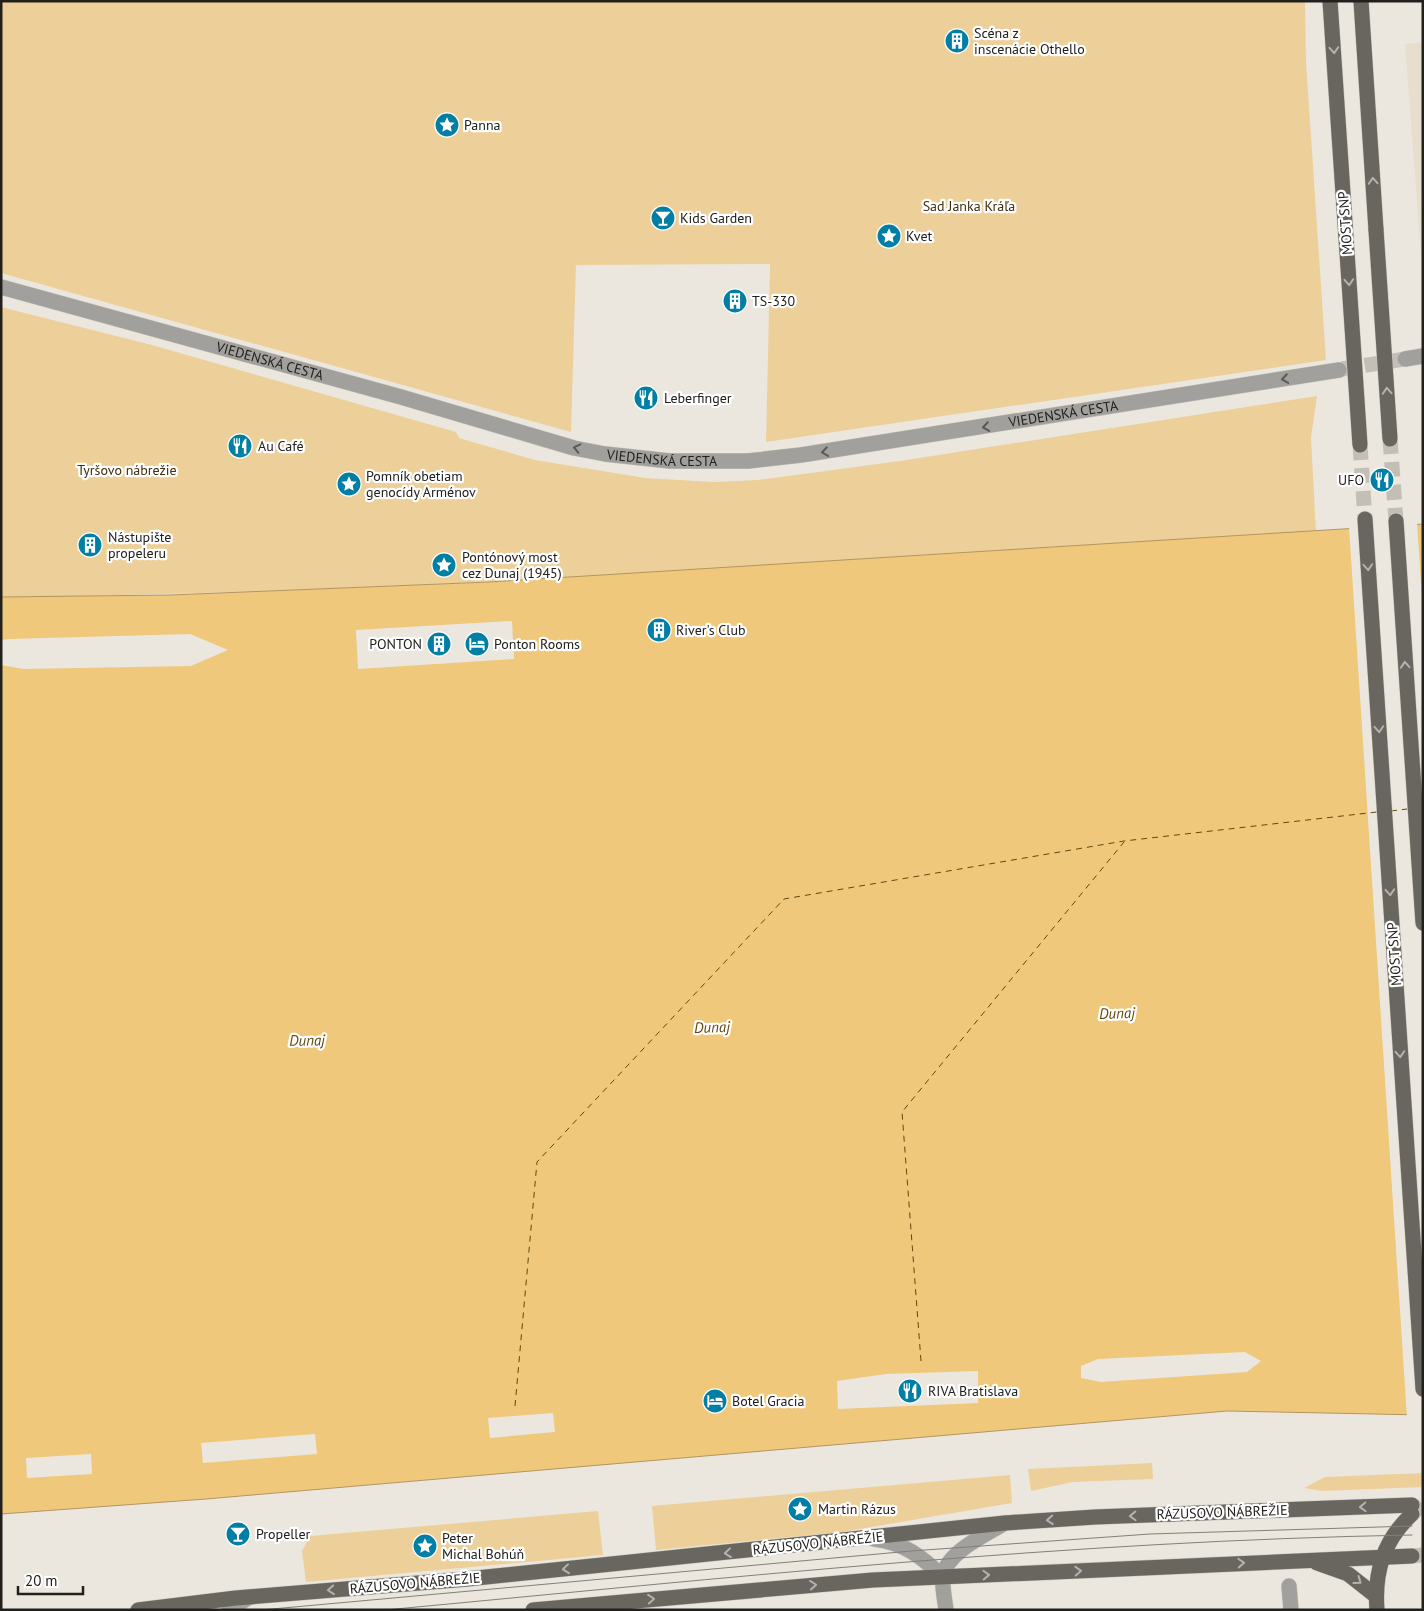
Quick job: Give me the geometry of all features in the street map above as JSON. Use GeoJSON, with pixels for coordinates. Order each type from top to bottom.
{"type":"FeatureCollection","features":[{"type":"Feature","properties":{"kind":"main road","name":"MOST SNP"},"geometry":{"type":"LineString","coordinates":[[1330,1],[1360,445]]}},
{"type":"Feature","properties":{"kind":"main road"},"geometry":{"type":"LineString","coordinates":[[1361,1],[1390,439]]}},
{"type":"Feature","properties":{"kind":"main road","name":"MOST SNP"},"geometry":{"type":"LineString","coordinates":[[1365,519],[1423,1389]]}},
{"type":"Feature","properties":{"kind":"main road"},"geometry":{"type":"LineString","coordinates":[[1396,520],[1423,923]]}},
{"type":"Feature","properties":{"kind":"main road","name":"RÁZUSOVO NÁBREŽIE"},"geometry":{"type":"LineString","coordinates":[[248,1598],[477,1578],[1006,1523],[1094,1517],[1412,1510],[1392,1536],[1383,1556]]}},
{"type":"Feature","properties":{"kind":"main road"},"geometry":{"type":"LineString","coordinates":[[1376,1603],[1383,1556]]}},
{"type":"Feature","properties":{"kind":"main road"},"geometry":{"type":"LineString","coordinates":[[532,1610],[864,1581],[1412,1556]]}},
{"type":"Feature","properties":{"kind":"main road"},"geometry":{"type":"LineString","coordinates":[[1304,1560],[1348,1574],[1376,1603]]}},
{"type":"Feature","properties":{"kind":"main road"},"geometry":{"type":"LineString","coordinates":[[138,1610],[248,1598]]}},
{"type":"Feature","properties":{"kind":"street","name":"VIEDENSKÁ CESTA"},"geometry":{"type":"LineString","coordinates":[[1,287],[410,400],[574,448],[605,454],[670,461],[748,461],[802,456],[1339,370]]}},
{"type":"Feature","properties":{"kind":"street"},"geometry":{"type":"LineString","coordinates":[[1405,359],[1423,356]]}},
{"type":"Feature","properties":{"kind":"street"},"geometry":{"type":"LineString","coordinates":[[946,1610],[943,1577],[954,1557],[965,1547],[1006,1523]]}},
{"type":"Feature","properties":{"kind":"street"},"geometry":{"type":"LineString","coordinates":[[866,1538],[896,1543],[924,1559],[943,1577]]}},
{"type":"Feature","properties":{"kind":"street"},"geometry":{"type":"LineString","coordinates":[[1290,1586],[1292,1610]]}},
{"type":"Feature","properties":{"kind":"street","name":"RÁZUSOVO NÁBREŽIE"},"geometry":{"type":"LineString","coordinates":[[229,1610],[248,1598]]}},
{"type":"Feature","properties":{"kind":"shaded area"},"geometry":{"type":"Polygon","coordinates":[[[1423,42],[1423,280],[1405,44],[1423,42]]]}},
{"type":"Feature","properties":{"kind":"green space","name":"Sad Janka Kráľa"},"geometry":{"type":"Polygon","coordinates":[[[1,1],[1305,1],[1306,62],[1326,360],[766,442],[770,264],[576,265],[571,432],[1,273],[1,1]]]}},
{"type":"Feature","properties":{"kind":"green space","name":"Tyršovo nábrežie"},"geometry":{"type":"Polygon","coordinates":[[[1,307],[152,345],[456,432],[459,438],[535,460],[645,478],[713,482],[758,480],[900,461],[1317,396],[1311,438],[1316,532],[659,573],[330,589],[1,597],[1,307]]]}},
{"type":"Feature","properties":{"kind":"green space"},"geometry":{"type":"Polygon","coordinates":[[[1152,1463],[1153,1479],[1073,1482],[1031,1491],[1028,1469],[1152,1463]]]}},
{"type":"Feature","properties":{"kind":"green space"},"geometry":{"type":"Polygon","coordinates":[[[1423,1473],[1423,1487],[1323,1491],[1304,1488],[1325,1477],[1423,1473]]]}},
{"type":"Feature","properties":{"kind":"green space"},"geometry":{"type":"Polygon","coordinates":[[[1010,1475],[1012,1503],[842,1532],[656,1550],[652,1506],[1010,1475]]]}},
{"type":"Feature","properties":{"kind":"green space"},"geometry":{"type":"Polygon","coordinates":[[[598,1511],[603,1555],[306,1582],[302,1551],[310,1536],[598,1511]]]}},
{"type":"Feature","properties":{"kind":"water","name":"Dunaj"},"geometry":{"type":"Polygon","coordinates":[[[1423,524],[1423,1415],[1227,1411],[206,1499],[1,1514],[1,597],[171,595],[489,582],[1423,524]]]}},
{"type":"Feature","properties":{"kind":"pier"},"geometry":{"type":"Polygon","coordinates":[[[1417,522],[1423,614],[1423,1418],[1407,1418],[1349,527],[1417,522]]]}},
{"type":"Feature","properties":{"kind":"pier","name":"PONTON"},"geometry":{"type":"Polygon","coordinates":[[[512,621],[514,659],[358,669],[356,630],[512,621]]]}},
{"type":"Feature","properties":{"kind":"pier"},"geometry":{"type":"Polygon","coordinates":[[[190,634],[228,650],[191,666],[23,669],[1,665],[1,640],[190,634]]]}},
{"type":"Feature","properties":{"kind":"pier"},"geometry":{"type":"Polygon","coordinates":[[[1245,1352],[1261,1361],[1247,1372],[1101,1382],[1081,1378],[1081,1366],[1098,1359],[1245,1352]]]}},
{"type":"Feature","properties":{"kind":"pier","name":"RIVA Bratislava"},"geometry":{"type":"Polygon","coordinates":[[[978,1371],[978,1403],[838,1409],[837,1381],[886,1374],[978,1371]]]}},
{"type":"Feature","properties":{"kind":"pier"},"geometry":{"type":"Polygon","coordinates":[[[553,1413],[555,1432],[490,1438],[488,1418],[553,1413]]]}},
{"type":"Feature","properties":{"kind":"pier"},"geometry":{"type":"Polygon","coordinates":[[[315,1434],[317,1454],[203,1463],[201,1443],[315,1434]]]}},
{"type":"Feature","properties":{"kind":"pier"},"geometry":{"type":"Polygon","coordinates":[[[91,1454],[92,1474],[27,1478],[26,1458],[91,1454]]]}},
{"type":"Feature","properties":{"kind":"ferry route"},"geometry":{"type":"LineString","coordinates":[[1391,811],[1407,809]]}},
{"type":"Feature","properties":{"kind":"ferry route"},"geometry":{"type":"LineString","coordinates":[[515,1406],[537,1162],[784,899],[1124,841],[1377,812]]}},
{"type":"Feature","properties":{"kind":"ferry route"},"geometry":{"type":"LineString","coordinates":[[921,1361],[902,1112],[1124,842]]}},
{"type":"Feature","properties":{"kind":"tunnel"},"geometry":{"type":"LineString","coordinates":[[1342,369],[1405,359]]}},
{"type":"Feature","properties":{"kind":"tunnel"},"geometry":{"type":"LineString","coordinates":[[1390,439],[1396,521]]}},
{"type":"Feature","properties":{"kind":"tunnel"},"geometry":{"type":"LineString","coordinates":[[1360,445],[1365,519]]}},
{"type":"Feature","properties":{"kind":"tunnel"},"geometry":{"type":"LineString","coordinates":[[1412,1514],[1423,1505]]}},
{"type":"Feature","properties":{"kind":"tunnel"},"geometry":{"type":"LineString","coordinates":[[1412,1556],[1423,1555]]}},
{"type":"Feature","properties":{"kind":"tram line"},"geometry":{"type":"LineString","coordinates":[[261,1610],[911,1551],[1150,1534],[1412,1526]]}},
{"type":"Feature","properties":{"kind":"tram line"},"geometry":{"type":"LineString","coordinates":[[385,1610],[770,1574],[1026,1553],[1283,1539],[1412,1535]]}},
{"type":"Feature","properties":{"kind":"place","name":"Scéna z inscenácie Othello"},"geometry":{"type":"Point","coordinates":[957,41]}},
{"type":"Feature","properties":{"kind":"place","name":"Panna"},"geometry":{"type":"Point","coordinates":[447,125]}},
{"type":"Feature","properties":{"kind":"place","name":"Kids Garden"},"geometry":{"type":"Point","coordinates":[663,218]}},
{"type":"Feature","properties":{"kind":"place","name":"Kvet"},"geometry":{"type":"Point","coordinates":[889,236]}},
{"type":"Feature","properties":{"kind":"place","name":"TS-330"},"geometry":{"type":"Point","coordinates":[735,301]}},
{"type":"Feature","properties":{"kind":"place","name":"Leberfinger"},"geometry":{"type":"Point","coordinates":[646,398]}},
{"type":"Feature","properties":{"kind":"place","name":"Au Café"},"geometry":{"type":"Point","coordinates":[240,446]}},
{"type":"Feature","properties":{"kind":"place","name":"UFO"},"geometry":{"type":"Point","coordinates":[1382,480]}},
{"type":"Feature","properties":{"kind":"place","name":"Pomník obetiam genocídy Arménov"},"geometry":{"type":"Point","coordinates":[349,484]}},
{"type":"Feature","properties":{"kind":"place","name":"Nástupište propeleru"},"geometry":{"type":"Point","coordinates":[90,545]}},
{"type":"Feature","properties":{"kind":"place","name":"Pontónový most cez Dunaj (1945)"},"geometry":{"type":"Point","coordinates":[444,565]}},
{"type":"Feature","properties":{"kind":"place","name":"River's Club"},"geometry":{"type":"Point","coordinates":[659,630]}},
{"type":"Feature","properties":{"kind":"place","name":"PONTON"},"geometry":{"type":"Point","coordinates":[439,644]}},
{"type":"Feature","properties":{"kind":"place","name":"Ponton Rooms"},"geometry":{"type":"Point","coordinates":[477,644]}},
{"type":"Feature","properties":{"kind":"place","name":"RIVA Bratislava"},"geometry":{"type":"Point","coordinates":[910,1391]}},
{"type":"Feature","properties":{"kind":"place","name":"Botel Gracia"},"geometry":{"type":"Point","coordinates":[715,1401]}},
{"type":"Feature","properties":{"kind":"place","name":"Martin Rázus"},"geometry":{"type":"Point","coordinates":[800,1509]}},
{"type":"Feature","properties":{"kind":"place","name":"Propeller"},"geometry":{"type":"Point","coordinates":[238,1534]}},
{"type":"Feature","properties":{"kind":"place","name":"Peter Michal Bohúň"},"geometry":{"type":"Point","coordinates":[425,1546]}}]}
